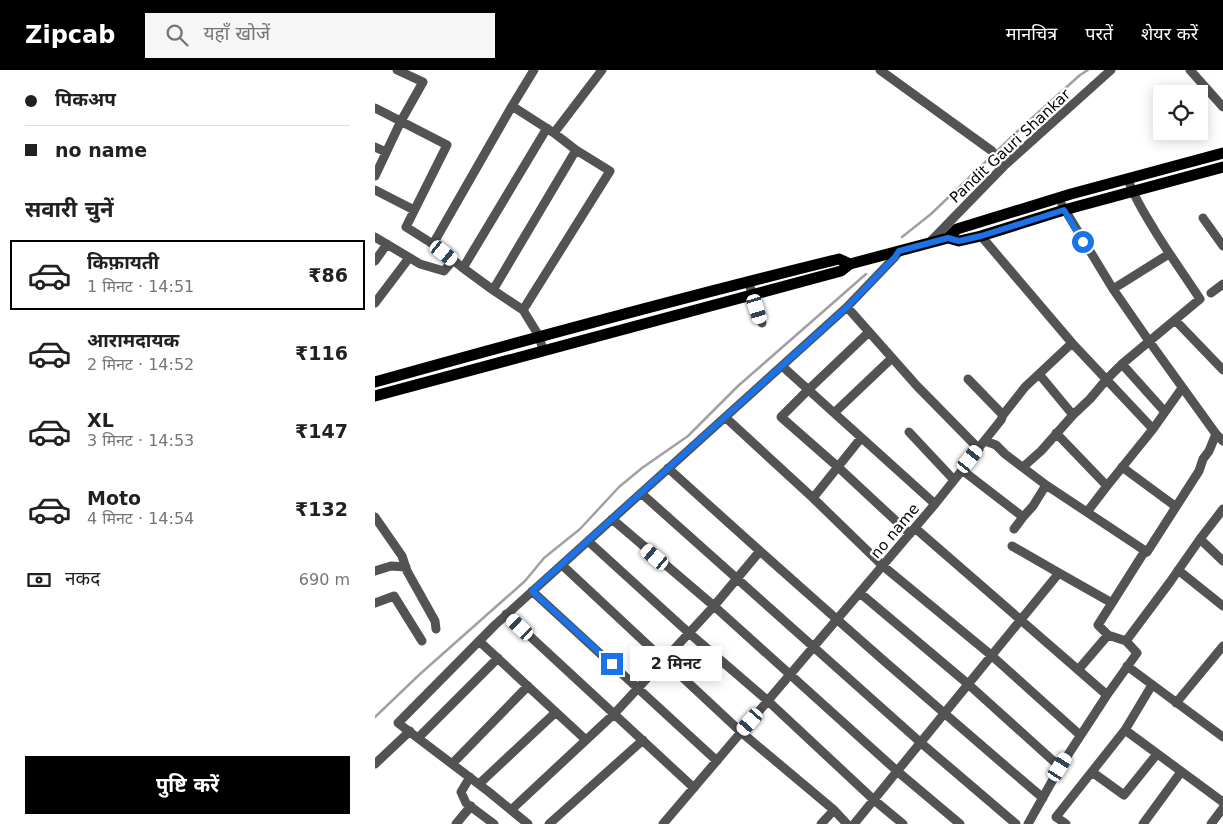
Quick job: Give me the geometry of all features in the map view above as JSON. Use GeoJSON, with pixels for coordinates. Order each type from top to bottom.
{"type":"FeatureCollection","features":[{"type":"Feature","properties":{"kind":"main road"},"geometry":{"type":"LineString","coordinates":[[948,238],[957,229],[1059,198],[1223,153]]}},
{"type":"Feature","properties":{"kind":"main road"},"geometry":{"type":"LineString","coordinates":[[375,396],[841,271],[850,264],[948,238],[959,241],[981,236],[1064,210],[1223,167]]}},
{"type":"Feature","properties":{"kind":"main road"},"geometry":{"type":"LineString","coordinates":[[375,382],[539,336],[748,281],[839,259],[850,264]]}},
{"type":"Feature","properties":{"kind":"main road"},"geometry":{"type":"LineString","coordinates":[[611,317],[614,331]]}},
{"type":"Feature","properties":{"kind":"street"},"geometry":{"type":"LineString","coordinates":[[375,176],[401,121],[423,82],[397,70]]}},
{"type":"Feature","properties":{"kind":"street"},"geometry":{"type":"LineString","coordinates":[[433,244],[534,70]]}},
{"type":"Feature","properties":{"kind":"street"},"geometry":{"type":"LineString","coordinates":[[463,268],[550,130],[602,70]]}},
{"type":"Feature","properties":{"kind":"street"},"geometry":{"type":"LineString","coordinates":[[880,70],[992,151],[1004,166]]}},
{"type":"Feature","properties":{"kind":"street"},"geometry":{"type":"LineString","coordinates":[[1190,70],[1223,107]]}},
{"type":"Feature","properties":{"kind":"street","name":"Pandit Gauri Shankar"},"geometry":{"type":"LineString","coordinates":[[929,243],[1004,166],[1108,71]]}},
{"type":"Feature","properties":{"kind":"street"},"geometry":{"type":"LineString","coordinates":[[512,106],[610,171],[523,310]]}},
{"type":"Feature","properties":{"kind":"street"},"geometry":{"type":"LineString","coordinates":[[375,108],[447,145],[406,227],[433,244],[463,268],[523,310],[539,336],[543,350]]}},
{"type":"Feature","properties":{"kind":"street"},"geometry":{"type":"LineString","coordinates":[[375,147],[386,152]]}},
{"type":"Feature","properties":{"kind":"street"},"geometry":{"type":"LineString","coordinates":[[493,290],[576,150]]}},
{"type":"Feature","properties":{"kind":"street"},"geometry":{"type":"LineString","coordinates":[[1023,468],[1122,364],[1200,299],[1169,254],[1132,191],[1128,179]]}},
{"type":"Feature","properties":{"kind":"street"},"geometry":{"type":"LineString","coordinates":[[375,190],[414,210]]}},
{"type":"Feature","properties":{"kind":"street"},"geometry":{"type":"LineString","coordinates":[[1059,198],[1064,210],[1113,289],[1182,388],[1223,441]]}},
{"type":"Feature","properties":{"kind":"street"},"geometry":{"type":"LineString","coordinates":[[1203,218],[1223,246]]}},
{"type":"Feature","properties":{"kind":"street"},"geometry":{"type":"LineString","coordinates":[[981,236],[1072,343],[1153,429]]}},
{"type":"Feature","properties":{"kind":"street"},"geometry":{"type":"LineString","coordinates":[[375,237],[420,264],[444,271],[453,260]]}},
{"type":"Feature","properties":{"kind":"street"},"geometry":{"type":"LineString","coordinates":[[375,261],[387,244]]}},
{"type":"Feature","properties":{"kind":"street"},"geometry":{"type":"LineString","coordinates":[[527,824],[479,784],[398,723],[507,614],[847,307],[899,251]]}},
{"type":"Feature","properties":{"kind":"street"},"geometry":{"type":"LineString","coordinates":[[1113,289],[1169,254]]}},
{"type":"Feature","properties":{"kind":"street"},"geometry":{"type":"LineString","coordinates":[[375,303],[409,258]]}},
{"type":"Feature","properties":{"kind":"street"},"geometry":{"type":"LineString","coordinates":[[748,281],[762,323]]}},
{"type":"Feature","properties":{"kind":"street"},"geometry":{"type":"LineString","coordinates":[[1211,293],[1223,284]]}},
{"type":"Feature","properties":{"kind":"street"},"geometry":{"type":"LineString","coordinates":[[847,307],[917,386],[982,445],[996,445],[1045,485],[1147,552]]}},
{"type":"Feature","properties":{"kind":"street"},"geometry":{"type":"LineString","coordinates":[[1175,320],[1223,370]]}},
{"type":"Feature","properties":{"kind":"street"},"geometry":{"type":"LineString","coordinates":[[869,332],[781,418],[1107,695]]}},
{"type":"Feature","properties":{"kind":"street"},"geometry":{"type":"LineString","coordinates":[[935,504],[1025,387],[1072,343]]}},
{"type":"Feature","properties":{"kind":"street"},"geometry":{"type":"LineString","coordinates":[[834,413],[892,358]]}},
{"type":"Feature","properties":{"kind":"street"},"geometry":{"type":"LineString","coordinates":[[1122,364],[1165,412]]}},
{"type":"Feature","properties":{"kind":"street","name":"no name"},"geometry":{"type":"LineString","coordinates":[[663,824],[935,504],[782,366]]}},
{"type":"Feature","properties":{"kind":"street"},"geometry":{"type":"LineString","coordinates":[[1039,374],[1073,415]]}},
{"type":"Feature","properties":{"kind":"street"},"geometry":{"type":"LineString","coordinates":[[968,379],[1003,415]]}},
{"type":"Feature","properties":{"kind":"street"},"geometry":{"type":"LineString","coordinates":[[1087,512],[1153,429],[1182,388]]}},
{"type":"Feature","properties":{"kind":"street"},"geometry":{"type":"LineString","coordinates":[[725,417],[883,566],[991,655],[1080,735]]}},
{"type":"Feature","properties":{"kind":"street"},"geometry":{"type":"LineString","coordinates":[[909,432],[955,480]]}},
{"type":"Feature","properties":{"kind":"street"},"geometry":{"type":"LineString","coordinates":[[1056,433],[1107,486]]}},
{"type":"Feature","properties":{"kind":"street"},"geometry":{"type":"LineString","coordinates":[[1028,824],[1080,735],[1137,653],[1126,641],[1108,635],[1098,625],[1199,471],[1216,434]]}},
{"type":"Feature","properties":{"kind":"street"},"geometry":{"type":"LineString","coordinates":[[813,498],[861,438]]}},
{"type":"Feature","properties":{"kind":"street"},"geometry":{"type":"LineString","coordinates":[[1122,467],[1175,506]]}},
{"type":"Feature","properties":{"kind":"street"},"geometry":{"type":"LineString","coordinates":[[668,468],[944,714],[1043,798]]}},
{"type":"Feature","properties":{"kind":"street"},"geometry":{"type":"LineString","coordinates":[[962,470],[1023,517]]}},
{"type":"Feature","properties":{"kind":"street"},"geometry":{"type":"LineString","coordinates":[[1014,529],[1033,506],[1045,485]]}},
{"type":"Feature","properties":{"kind":"street"},"geometry":{"type":"LineString","coordinates":[[641,493],[920,742],[1016,824]]}},
{"type":"Feature","properties":{"kind":"street"},"geometry":{"type":"LineString","coordinates":[[1126,641],[1199,539],[1223,509]]}},
{"type":"Feature","properties":{"kind":"street"},"geometry":{"type":"LineString","coordinates":[[612,519],[960,824]]}},
{"type":"Feature","properties":{"kind":"street"},"geometry":{"type":"LineString","coordinates":[[376,521],[402,556],[435,621],[436,629]]}},
{"type":"Feature","properties":{"kind":"street"},"geometry":{"type":"LineString","coordinates":[[1199,539],[1223,561]]}},
{"type":"Feature","properties":{"kind":"street"},"geometry":{"type":"LineString","coordinates":[[588,540],[689,633],[768,701],[874,800],[903,824]]}},
{"type":"Feature","properties":{"kind":"street"},"geometry":{"type":"LineString","coordinates":[[1011,546],[1112,602]]}},
{"type":"Feature","properties":{"kind":"street"},"geometry":{"type":"LineString","coordinates":[[511,810],[614,714],[760,552]]}},
{"type":"Feature","properties":{"kind":"street"},"geometry":{"type":"LineString","coordinates":[[562,564],[741,732],[834,810],[847,824]]}},
{"type":"Feature","properties":{"kind":"street"},"geometry":{"type":"LineString","coordinates":[[375,570],[391,566],[406,567]]}},
{"type":"Feature","properties":{"kind":"street"},"geometry":{"type":"LineString","coordinates":[[1178,570],[1223,606]]}},
{"type":"Feature","properties":{"kind":"street"},"geometry":{"type":"LineString","coordinates":[[854,824],[1059,573]]}},
{"type":"Feature","properties":{"kind":"street"},"geometry":{"type":"LineString","coordinates":[[532,591],[717,761]]}},
{"type":"Feature","properties":{"kind":"street"},"geometry":{"type":"LineString","coordinates":[[860,592],[968,684],[1060,767]]}},
{"type":"Feature","properties":{"kind":"street"},"geometry":{"type":"LineString","coordinates":[[375,603],[394,596],[423,641]]}},
{"type":"Feature","properties":{"kind":"street"},"geometry":{"type":"LineString","coordinates":[[507,614],[694,788]]}},
{"type":"Feature","properties":{"kind":"street"},"geometry":{"type":"LineString","coordinates":[[1077,670],[1108,635]]}},
{"type":"Feature","properties":{"kind":"street"},"geometry":{"type":"LineString","coordinates":[[479,641],[586,740]]}},
{"type":"Feature","properties":{"kind":"street"},"geometry":{"type":"LineString","coordinates":[[1176,702],[1223,646]]}},
{"type":"Feature","properties":{"kind":"street"},"geometry":{"type":"LineString","coordinates":[[418,738],[497,658]]}},
{"type":"Feature","properties":{"kind":"street"},"geometry":{"type":"LineString","coordinates":[[1127,666],[1223,737]]}},
{"type":"Feature","properties":{"kind":"street"},"geometry":{"type":"LineString","coordinates":[[1066,824],[1056,817],[1125,730],[1152,685]]}},
{"type":"Feature","properties":{"kind":"street"},"geometry":{"type":"LineString","coordinates":[[452,764],[528,686]]}},
{"type":"Feature","properties":{"kind":"street"},"geometry":{"type":"LineString","coordinates":[[479,784],[557,712]]}},
{"type":"Feature","properties":{"kind":"street"},"geometry":{"type":"LineString","coordinates":[[1125,730],[1223,802]]}},
{"type":"Feature","properties":{"kind":"street"},"geometry":{"type":"LineString","coordinates":[[375,764],[410,732]]}},
{"type":"Feature","properties":{"kind":"street"},"geometry":{"type":"LineString","coordinates":[[549,824],[643,740]]}},
{"type":"Feature","properties":{"kind":"street"},"geometry":{"type":"LineString","coordinates":[[1092,772],[1124,795],[1157,754]]}},
{"type":"Feature","properties":{"kind":"street"},"geometry":{"type":"LineString","coordinates":[[1143,824],[1181,772]]}},
{"type":"Feature","properties":{"kind":"street"},"geometry":{"type":"LineString","coordinates":[[469,777],[461,792],[466,803],[489,822]]}},
{"type":"Feature","properties":{"kind":"street"},"geometry":{"type":"LineString","coordinates":[[456,824],[471,806]]}},
{"type":"Feature","properties":{"kind":"street"},"geometry":{"type":"LineString","coordinates":[[1211,824],[1223,808]]}},
{"type":"Feature","properties":{"kind":"street"},"geometry":{"type":"LineString","coordinates":[[821,824],[834,810]]}},
{"type":"Feature","properties":{"kind":"waterway"},"geometry":{"type":"LineString","coordinates":[[902,237],[931,214],[1022,127],[1088,70]]}},
{"type":"Feature","properties":{"kind":"waterway"},"geometry":{"type":"LineString","coordinates":[[375,717],[420,674],[525,581],[544,558],[580,529],[619,487],[642,468],[688,436],[738,386],[866,274]]}},
{"type":"Feature","properties":{"kind":"route"},"geometry":{"type":"LineString","coordinates":[[612,664],[532,591],[847,307],[899,251],[948,238],[959,241],[981,236],[1064,210],[1083,242]]}}]}
